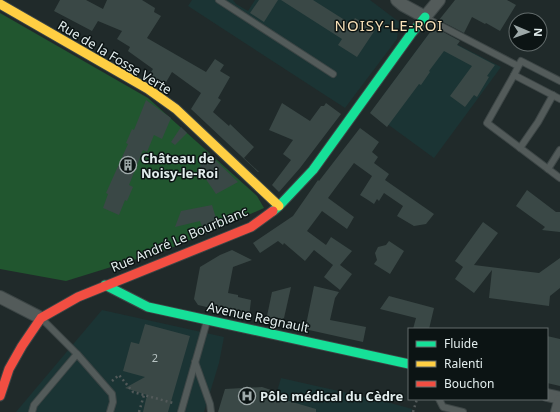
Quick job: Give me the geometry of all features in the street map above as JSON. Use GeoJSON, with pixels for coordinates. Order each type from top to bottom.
{"type":"FeatureCollection","features":[{"type":"Feature","properties":{"kind":"street"},"geometry":{"type":"LineString","coordinates":[[397,0],[425,17]]}},
{"type":"Feature","properties":{"kind":"street","name":"Rue André Le Bourblanc"},"geometry":{"type":"LineString","coordinates":[[0,396],[9,369],[22,346],[41,318],[78,297],[105,285],[251,227],[280,206],[313,170],[411,34],[439,0]]}},
{"type":"Feature","properties":{"kind":"street","name":"Rue de la Fosse Verte"},"geometry":{"type":"LineString","coordinates":[[0,4],[148,89],[176,110],[280,206]]}},
{"type":"Feature","properties":{"kind":"street","name":"Avenue Regnault"},"geometry":{"type":"LineString","coordinates":[[105,285],[148,307],[408,364]]}},
{"type":"Feature","properties":{"kind":"street"},"geometry":{"type":"LineString","coordinates":[[0,297],[41,318]]}},
{"type":"Feature","properties":{"kind":"street"},"geometry":{"type":"LineString","coordinates":[[548,395],[560,398]]}},
{"type":"Feature","properties":{"kind":"street"},"geometry":{"type":"LineString","coordinates":[[557,412],[560,401]]}},
{"type":"Feature","properties":{"kind":"lane"},"geometry":{"type":"LineString","coordinates":[[219,0],[333,74]]}},
{"type":"Feature","properties":{"kind":"lane"},"geometry":{"type":"LineString","coordinates":[[425,17],[518,66]]}},
{"type":"Feature","properties":{"kind":"lane"},"geometry":{"type":"LineString","coordinates":[[560,81],[521,61],[487,123],[560,178]]}},
{"type":"Feature","properties":{"kind":"lane"},"geometry":{"type":"LineString","coordinates":[[514,74],[560,99]]}},
{"type":"Feature","properties":{"kind":"lane"},"geometry":{"type":"LineString","coordinates":[[520,148],[553,95]]}},
{"type":"Feature","properties":{"kind":"lane"},"geometry":{"type":"LineString","coordinates":[[548,169],[560,150]]}},
{"type":"Feature","properties":{"kind":"lane"},"geometry":{"type":"LineString","coordinates":[[41,318],[77,354],[112,394],[110,412]]}},
{"type":"Feature","properties":{"kind":"lane"},"geometry":{"type":"LineString","coordinates":[[182,410],[207,320]]}},
{"type":"Feature","properties":{"kind":"lane"},"geometry":{"type":"LineString","coordinates":[[32,412],[34,405],[77,354]]}},
{"type":"Feature","properties":{"kind":"lane"},"geometry":{"type":"LineString","coordinates":[[195,362],[210,404],[211,412]]}},
{"type":"Feature","properties":{"kind":"lane"},"geometry":{"type":"LineString","coordinates":[[439,400],[443,407],[463,412]]}},
{"type":"Feature","properties":{"kind":"path"},"geometry":{"type":"LineString","coordinates":[[112,381],[119,375],[132,392],[172,403],[182,410]]}},
{"type":"Feature","properties":{"kind":"path"},"geometry":{"type":"LineString","coordinates":[[139,412],[144,395]]}},
{"type":"Feature","properties":{"kind":"path"},"geometry":{"type":"LineString","coordinates":[[413,412],[417,400]]}},
{"type":"Feature","properties":{"kind":"shaded area"},"geometry":{"type":"Polygon","coordinates":[[[192,0],[233,0],[236,4],[248,11],[255,0],[370,0],[399,22],[397,39],[345,108],[188,6],[192,0]]]}},
{"type":"Feature","properties":{"kind":"shaded area"},"geometry":{"type":"Polygon","coordinates":[[[431,31],[501,67],[434,158],[371,112],[431,31]]]}},
{"type":"Feature","properties":{"kind":"shaded area"},"geometry":{"type":"Polygon","coordinates":[[[102,310],[224,337],[219,363],[204,412],[16,412],[102,310]]]}},
{"type":"Feature","properties":{"kind":"shaded area"},"geometry":{"type":"Polygon","coordinates":[[[281,378],[412,409],[411,412],[271,412],[281,378]]]}},
{"type":"Feature","properties":{"kind":"green space"},"geometry":{"type":"Polygon","coordinates":[[[0,13],[148,98],[257,196],[264,208],[166,250],[66,281],[0,269],[0,13]]]}},
{"type":"Feature","properties":{"kind":"building"},"geometry":{"type":"Polygon","coordinates":[[[60,0],[86,0],[103,9],[107,0],[142,0],[155,8],[154,12],[161,16],[147,38],[206,72],[215,59],[224,65],[220,71],[230,77],[218,98],[221,100],[213,112],[229,126],[230,124],[254,147],[244,158],[259,172],[191,109],[201,93],[172,72],[165,84],[149,75],[153,69],[128,51],[130,47],[117,39],[122,31],[98,21],[92,31],[54,11],[60,0]]]}},
{"type":"Feature","properties":{"kind":"building"},"geometry":{"type":"Polygon","coordinates":[[[259,0],[278,0],[264,22],[250,13],[259,0]]]}},
{"type":"Feature","properties":{"kind":"building"},"geometry":{"type":"Polygon","coordinates":[[[281,0],[313,0],[351,24],[355,18],[375,30],[357,57],[338,45],[342,39],[281,0]]]}},
{"type":"Feature","properties":{"kind":"building"},"geometry":{"type":"Polygon","coordinates":[[[455,0],[507,0],[516,5],[512,12],[508,12],[508,18],[500,31],[472,17],[464,33],[439,20],[455,0]]]}},
{"type":"Feature","properties":{"kind":"building"},"geometry":{"type":"Polygon","coordinates":[[[434,27],[460,41],[457,45],[495,65],[487,76],[489,77],[477,97],[474,95],[465,107],[450,96],[472,66],[444,51],[429,71],[430,72],[421,85],[419,84],[387,127],[370,113],[434,27]]]}},
{"type":"Feature","properties":{"kind":"building","name":"Château de Noisy-le-Roi"},"geometry":{"type":"Polygon","coordinates":[[[146,100],[171,118],[162,139],[154,135],[147,152],[143,150],[129,185],[133,187],[127,201],[125,200],[119,215],[103,208],[108,194],[106,193],[128,144],[126,143],[132,129],[134,130],[146,100]]]}},
{"type":"Feature","properties":{"kind":"building"},"geometry":{"type":"Polygon","coordinates":[[[282,103],[310,121],[321,106],[324,106],[326,103],[341,114],[300,168],[279,192],[272,185],[291,160],[283,154],[293,140],[269,130],[282,103]]]}},
{"type":"Feature","properties":{"kind":"building"},"geometry":{"type":"Polygon","coordinates":[[[181,127],[187,133],[175,145],[171,142],[181,127]]]}},
{"type":"Feature","properties":{"kind":"building"},"geometry":{"type":"Polygon","coordinates":[[[360,128],[379,142],[372,152],[378,157],[374,163],[389,174],[385,180],[434,214],[426,224],[414,226],[397,216],[403,206],[384,193],[379,201],[377,199],[374,204],[360,195],[372,176],[354,163],[328,198],[354,217],[347,229],[322,211],[307,231],[326,245],[331,237],[352,251],[340,265],[352,274],[340,290],[324,277],[333,265],[314,250],[305,261],[284,243],[283,245],[278,241],[260,253],[253,243],[293,216],[318,180],[319,181],[360,128]]]}},
{"type":"Feature","properties":{"kind":"building"},"geometry":{"type":"Polygon","coordinates":[[[207,152],[238,182],[216,194],[199,169],[204,155],[207,152]]]}},
{"type":"Feature","properties":{"kind":"building"},"geometry":{"type":"Polygon","coordinates":[[[527,190],[556,212],[560,212],[560,232],[542,230],[545,227],[516,206],[527,190]]]}},
{"type":"Feature","properties":{"kind":"building"},"geometry":{"type":"Polygon","coordinates":[[[212,205],[219,228],[205,234],[200,221],[175,227],[181,211],[212,205]]]}},
{"type":"Feature","properties":{"kind":"building"},"geometry":{"type":"Polygon","coordinates":[[[483,222],[498,233],[474,265],[539,273],[560,258],[560,288],[550,296],[549,306],[489,298],[492,270],[474,293],[455,279],[463,267],[455,261],[483,222]]]}},
{"type":"Feature","properties":{"kind":"building"},"geometry":{"type":"Polygon","coordinates":[[[389,241],[404,251],[390,274],[374,264],[377,260],[375,253],[378,247],[386,245],[389,241]]]}},
{"type":"Feature","properties":{"kind":"building"},"geometry":{"type":"Polygon","coordinates":[[[232,250],[252,260],[233,267],[228,293],[251,300],[249,317],[198,305],[194,299],[200,267],[220,255],[232,250]]]}},
{"type":"Feature","properties":{"kind":"building"},"geometry":{"type":"Polygon","coordinates":[[[314,286],[339,292],[335,298],[330,320],[366,327],[363,342],[309,330],[306,325],[314,286]]]}},
{"type":"Feature","properties":{"kind":"building"},"geometry":{"type":"Polygon","coordinates":[[[291,287],[284,318],[277,323],[266,321],[272,292],[291,287]]]}},
{"type":"Feature","properties":{"kind":"building"},"geometry":{"type":"Polygon","coordinates":[[[389,296],[434,308],[429,328],[413,328],[416,318],[380,309],[389,296]]]}},
{"type":"Feature","properties":{"kind":"building"},"geometry":{"type":"Polygon","coordinates":[[[145,324],[190,336],[168,412],[143,412],[147,395],[125,388],[145,377],[123,371],[131,342],[139,344],[145,324]]]}},
{"type":"Feature","properties":{"kind":"building"},"geometry":{"type":"Polygon","coordinates":[[[548,336],[560,339],[560,386],[548,383],[548,336]]]}},
{"type":"Feature","properties":{"kind":"building","name":"Pôle médical du Cèdre"},"geometry":{"type":"Polygon","coordinates":[[[262,387],[274,391],[272,396],[316,409],[316,412],[218,412],[225,389],[262,387]]]}},
{"type":"Feature","properties":{"kind":"traffic: fast"},"geometry":{"type":"LineString","coordinates":[[273,211],[313,170],[411,34],[425,17]]}},
{"type":"Feature","properties":{"kind":"traffic: fast"},"geometry":{"type":"LineString","coordinates":[[105,285],[148,307],[408,364]]}},
{"type":"Feature","properties":{"kind":"traffic: slow"},"geometry":{"type":"LineString","coordinates":[[0,4],[148,89],[176,109],[279,206]]}},
{"type":"Feature","properties":{"kind":"traffic: jam"},"geometry":{"type":"LineString","coordinates":[[0,396],[9,369],[22,346],[41,318],[78,297],[251,227],[273,211]]}},
{"type":"Feature","properties":{"kind":"place","name":"Château de Noisy-le-Roi"},"geometry":{"type":"Point","coordinates":[128,165]}},
{"type":"Feature","properties":{"kind":"place","name":"Pôle médical du Cèdre"},"geometry":{"type":"Point","coordinates":[247,396]}},
{"type":"Feature","properties":{"kind":"district","name":"NOISY-LE-ROI"},"geometry":{"type":"Point","coordinates":[389,25]}}]}
